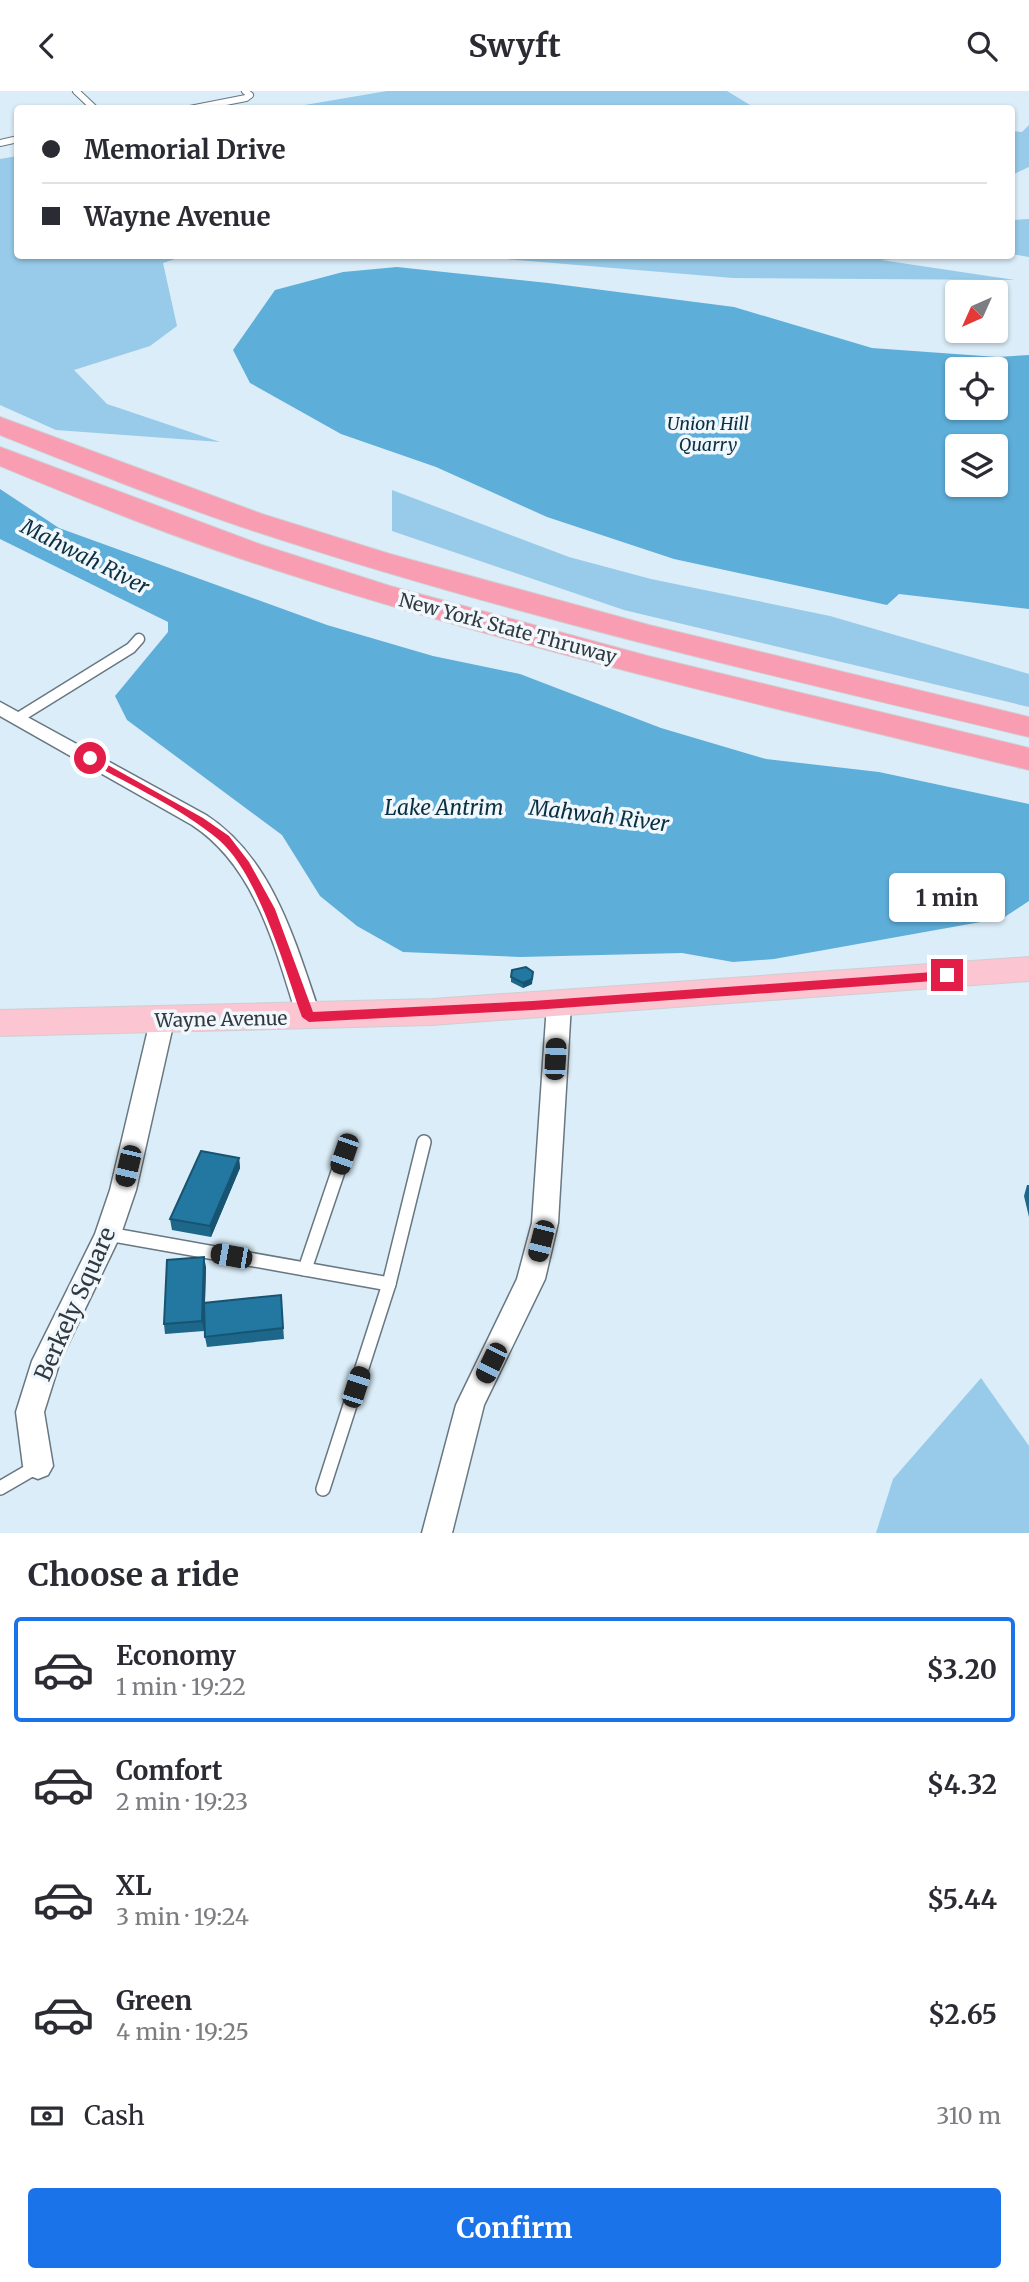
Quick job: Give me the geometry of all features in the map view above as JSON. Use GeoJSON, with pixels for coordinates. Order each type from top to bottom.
{"type":"FeatureCollection","features":[{"type":"Feature","properties":{"kind":"highway","name":"New York State Thruway"},"geometry":{"type":"LineString","coordinates":[[0,425],[184,498],[423,575],[611,626],[1029,727]]}},
{"type":"Feature","properties":{"kind":"highway","name":"New York State Thruway"},"geometry":{"type":"LineString","coordinates":[[0,456],[154,517],[399,598],[630,661],[1029,759]]}},
{"type":"Feature","properties":{"kind":"main road","name":"Wayne Avenue"},"geometry":{"type":"LineString","coordinates":[[0,1023],[309,1017],[559,1004],[1029,969]]}},
{"type":"Feature","properties":{"kind":"street"},"geometry":{"type":"LineString","coordinates":[[9,713],[199,820],[225,839],[243,862],[269,909],[309,1017]]}},
{"type":"Feature","properties":{"kind":"street"},"geometry":{"type":"LineString","coordinates":[[437,1533],[470,1405],[531,1279],[545,1223],[559,1004]]}},
{"type":"Feature","properties":{"kind":"street","name":"Berkely Square"},"geometry":{"type":"LineString","coordinates":[[38,1466],[30,1412],[46,1361],[108,1234],[122,1190],[162,1021]]}},
{"type":"Feature","properties":{"kind":"lane"},"geometry":{"type":"LineString","coordinates":[[77,91],[90,91]]}},
{"type":"Feature","properties":{"kind":"lane"},"geometry":{"type":"LineString","coordinates":[[77,91],[91,105]]}},
{"type":"Feature","properties":{"kind":"lane"},"geometry":{"type":"LineString","coordinates":[[212,105],[246,99],[250,95],[245,91]]}},
{"type":"Feature","properties":{"kind":"lane"},"geometry":{"type":"LineString","coordinates":[[9,713],[131,648],[139,639]]}},
{"type":"Feature","properties":{"kind":"lane"},"geometry":{"type":"LineString","coordinates":[[323,1489],[389,1284],[424,1142]]}},
{"type":"Feature","properties":{"kind":"lane"},"geometry":{"type":"LineString","coordinates":[[305,1269],[344,1154]]}},
{"type":"Feature","properties":{"kind":"lane"},"geometry":{"type":"LineString","coordinates":[[108,1234],[389,1284]]}},
{"type":"Feature","properties":{"kind":"lane"},"geometry":{"type":"LineString","coordinates":[[0,1488],[38,1466]]}},
{"type":"Feature","properties":{"kind":"shaded area"},"geometry":{"type":"Polygon","coordinates":[[[387,91],[727,91],[750,105],[305,105],[387,91]]]}},
{"type":"Feature","properties":{"kind":"shaded area"},"geometry":{"type":"Polygon","coordinates":[[[1029,125],[1029,167],[1015,174],[1015,131],[1022,132],[1029,125]]]}},
{"type":"Feature","properties":{"kind":"shaded area"},"geometry":{"type":"Polygon","coordinates":[[[14,157],[14,259],[175,259],[163,263],[177,326],[150,346],[74,370],[107,404],[220,442],[56,430],[0,405],[0,159],[14,157]]]}},
{"type":"Feature","properties":{"kind":"shaded area"},"geometry":{"type":"Polygon","coordinates":[[[1029,219],[1029,257],[1015,255],[1015,220],[1029,219]]]}},
{"type":"Feature","properties":{"kind":"shaded area"},"geometry":{"type":"Polygon","coordinates":[[[506,259],[893,259],[881,260],[1015,280],[733,278],[506,259]]]}},
{"type":"Feature","properties":{"kind":"shaded area"},"geometry":{"type":"Polygon","coordinates":[[[392,490],[569,557],[651,579],[830,616],[1029,674],[1029,707],[624,610],[392,531],[392,490]]]}},
{"type":"Feature","properties":{"kind":"shaded area"},"geometry":{"type":"Polygon","coordinates":[[[981,1378],[1029,1446],[1029,1533],[876,1533],[893,1479],[981,1378]]]}},
{"type":"Feature","properties":{"kind":"water","name":"Union Hill Quarry"},"geometry":{"type":"Polygon","coordinates":[[[397,267],[734,307],[872,348],[997,357],[1029,355],[1029,609],[899,594],[887,605],[674,559],[547,517],[436,467],[341,434],[250,383],[233,350],[275,290],[343,272],[397,267]]]}},
{"type":"Feature","properties":{"kind":"water","name":"Lake Antrim"},"geometry":{"type":"Polygon","coordinates":[[[0,489],[59,528],[327,625],[433,656],[520,674],[661,728],[766,759],[879,772],[1029,804],[1029,901],[1003,918],[774,959],[733,962],[682,953],[520,957],[403,952],[357,926],[320,896],[282,835],[127,720],[115,696],[168,632],[168,622],[0,539],[0,489]]]}},
{"type":"Feature","properties":{"kind":"building"},"geometry":{"type":"Polygon","coordinates":[[[526,967],[533,972],[532,979],[523,983],[511,977],[512,970],[526,967]]]}},
{"type":"Feature","properties":{"kind":"building"},"geometry":{"type":"Polygon","coordinates":[[[201,1151],[239,1158],[210,1226],[170,1219],[201,1151]]]}},
{"type":"Feature","properties":{"kind":"building"},"geometry":{"type":"Polygon","coordinates":[[[204,1257],[202,1321],[164,1324],[167,1260],[204,1257]]]}},
{"type":"Feature","properties":{"kind":"building"},"geometry":{"type":"Polygon","coordinates":[[[281,1295],[283,1328],[205,1337],[204,1303],[281,1295]]]}},
{"type":"Feature","properties":{"kind":"route"},"geometry":{"type":"LineString","coordinates":[[90,758],[199,820],[225,839],[243,862],[269,909],[309,1017],[533,1006],[947,975]]}},
{"type":"Feature","properties":{"kind":"water label","name":"Mahwah River"},"geometry":{"type":"Point","coordinates":[85,557]}},
{"type":"Feature","properties":{"kind":"water label","name":"Mahwah River"},"geometry":{"type":"Point","coordinates":[599,816]}}]}
